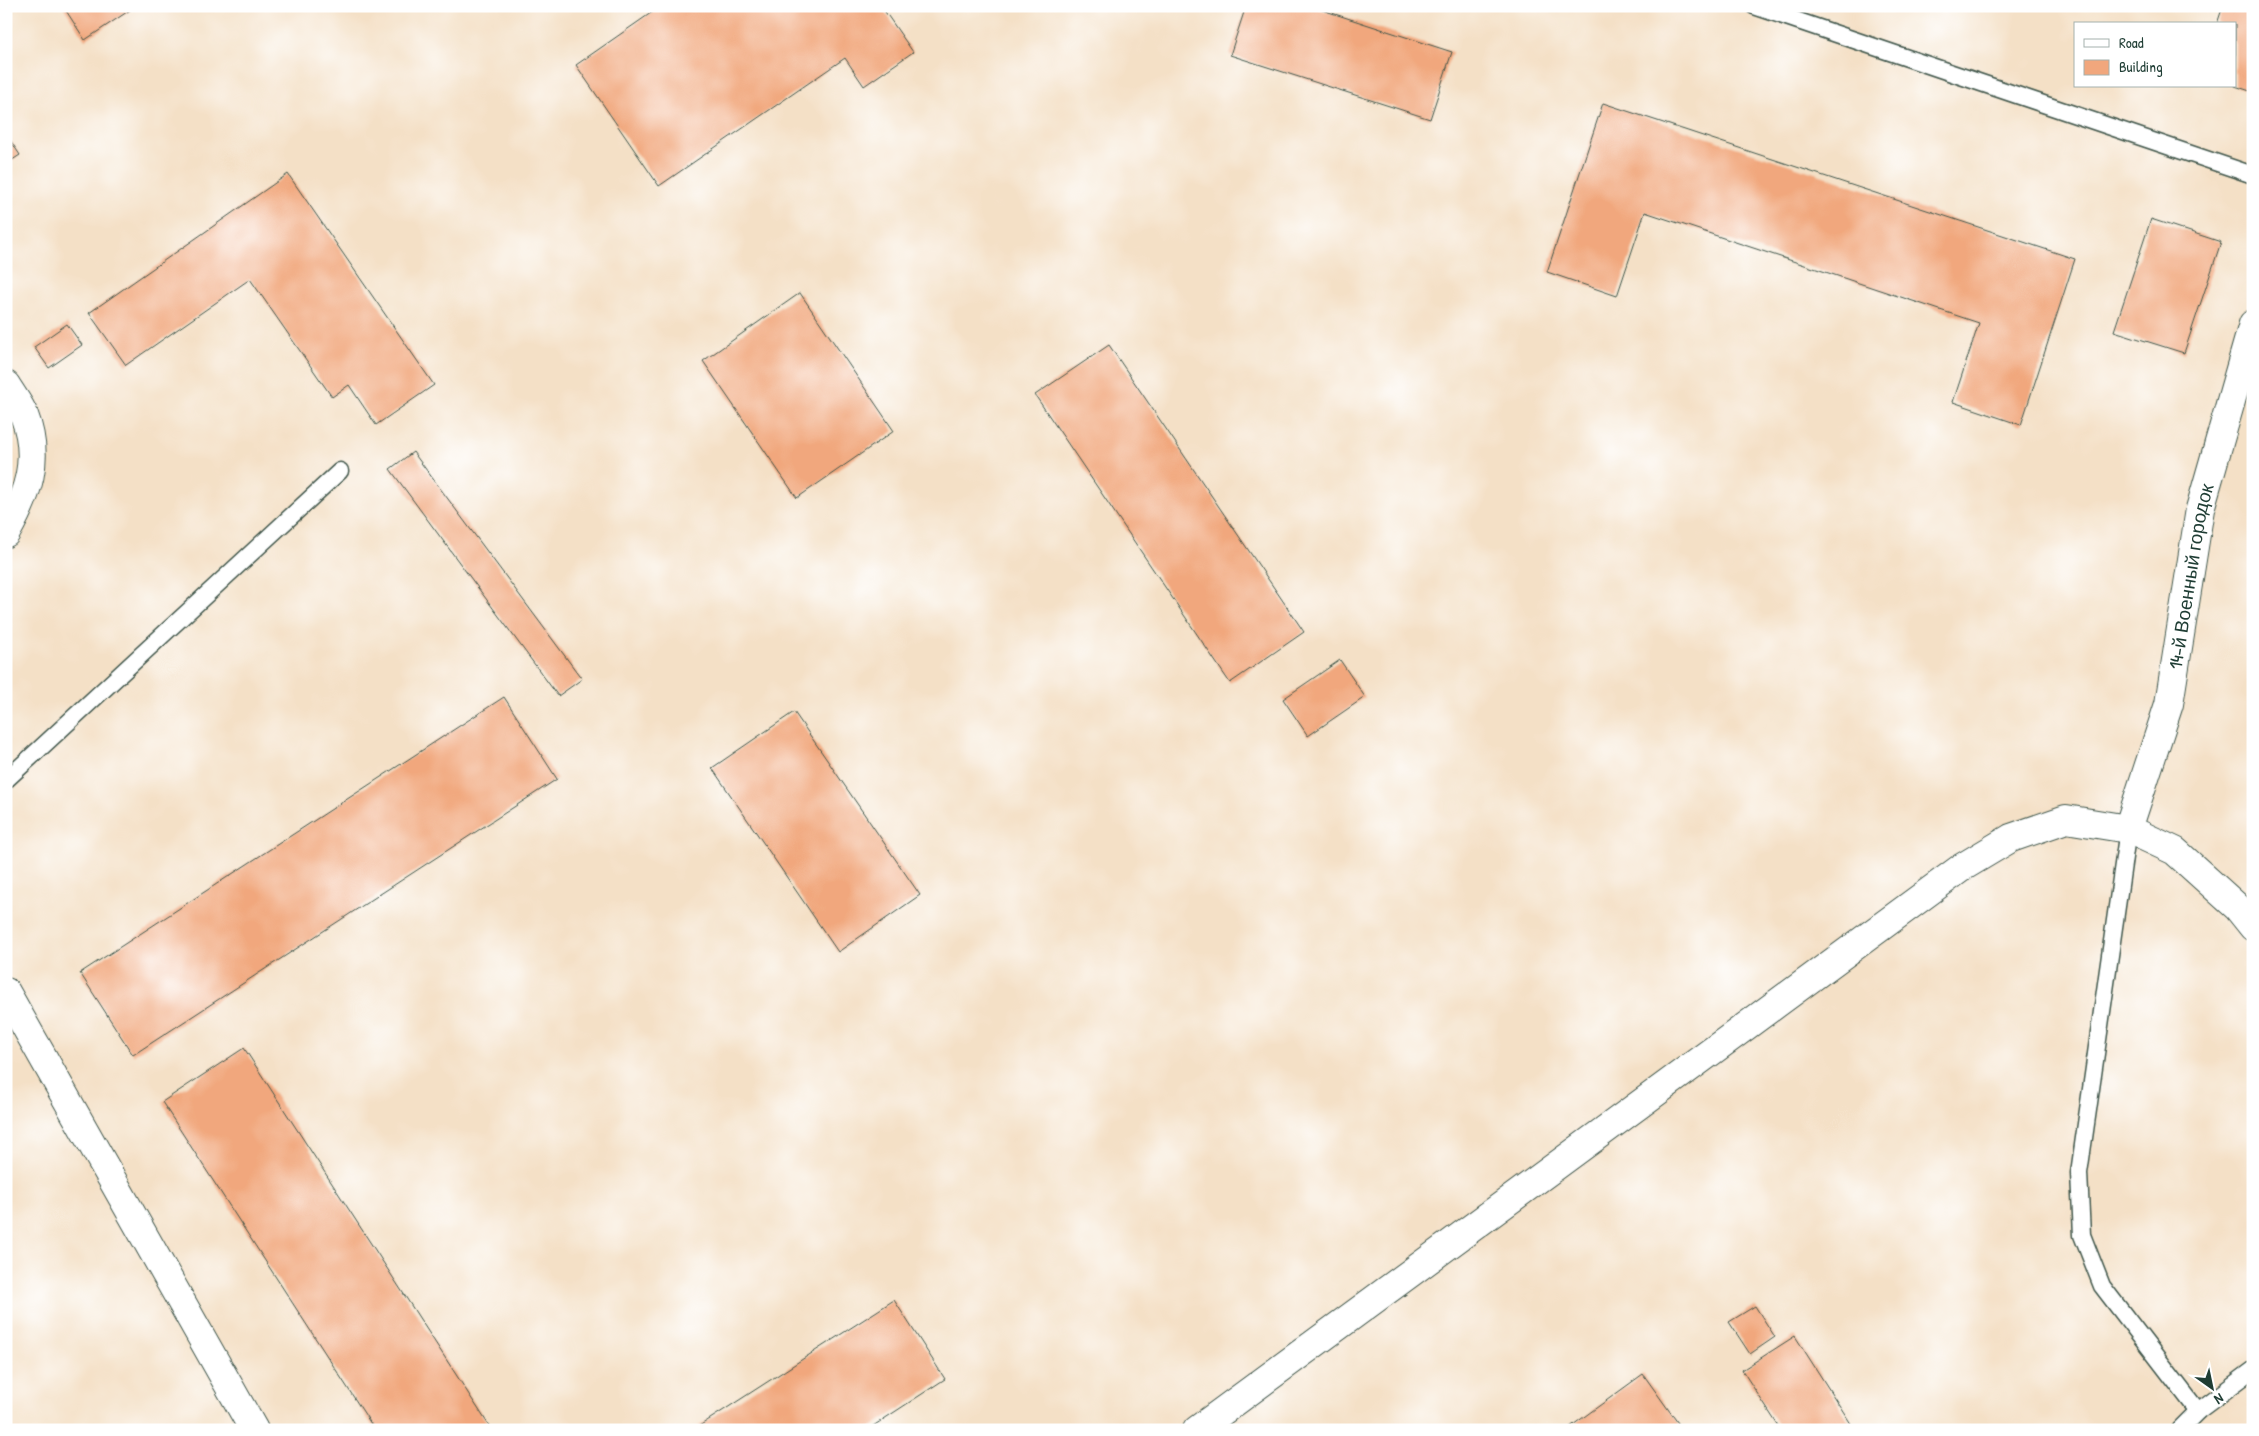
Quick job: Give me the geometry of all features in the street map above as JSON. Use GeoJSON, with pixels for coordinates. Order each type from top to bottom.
{"type":"FeatureCollection","features":[{"type":"Feature","properties":{"kind":"street","name":"14-й Военный городок"},"geometry":{"type":"LineString","coordinates":[[2128,828],[2169,704],[2200,509],[2253,324]]}},
{"type":"Feature","properties":{"kind":"street"},"geometry":{"type":"LineString","coordinates":[[6,385],[24,415],[34,457],[23,504],[6,532]]}},
{"type":"Feature","properties":{"kind":"street"},"geometry":{"type":"LineString","coordinates":[[1197,1430],[1962,868],[2011,838],[2066,819],[2128,828],[2175,850],[2237,907],[2253,927]]}},
{"type":"Feature","properties":{"kind":"street"},"geometry":{"type":"LineString","coordinates":[[6,992],[254,1430]]}},
{"type":"Feature","properties":{"kind":"lane"},"geometry":{"type":"LineString","coordinates":[[1754,6],[2253,175]]}},
{"type":"Feature","properties":{"kind":"lane"},"geometry":{"type":"LineString","coordinates":[[6,780],[340,471]]}},
{"type":"Feature","properties":{"kind":"lane"},"geometry":{"type":"LineString","coordinates":[[2128,828],[2079,1173],[2082,1235],[2102,1286],[2198,1411]]}},
{"type":"Feature","properties":{"kind":"lane"},"geometry":{"type":"LineString","coordinates":[[2179,1430],[2198,1411],[2253,1370]]}},
{"type":"Feature","properties":{"kind":"building"},"geometry":{"type":"Polygon","coordinates":[[[63,6],[136,6],[85,40],[63,6]]]}},
{"type":"Feature","properties":{"kind":"building"},"geometry":{"type":"Polygon","coordinates":[[[661,6],[881,6],[913,52],[864,86],[845,58],[659,186],[576,65],[661,6]]]}},
{"type":"Feature","properties":{"kind":"building"},"geometry":{"type":"Polygon","coordinates":[[[1246,6],[1310,6],[1452,52],[1430,119],[1230,55],[1246,6]]]}},
{"type":"Feature","properties":{"kind":"building"},"geometry":{"type":"Polygon","coordinates":[[[2223,6],[2253,6],[2253,92],[2236,86],[2236,22],[2218,22],[2223,6]]]}},
{"type":"Feature","properties":{"kind":"building"},"geometry":{"type":"Polygon","coordinates":[[[1603,103],[2075,259],[2021,425],[1953,402],[1979,323],[1645,212],[1617,296],[1547,272],[1603,103]]]}},
{"type":"Feature","properties":{"kind":"building"},"geometry":{"type":"Polygon","coordinates":[[[6,134],[20,155],[6,164],[6,134]]]}},
{"type":"Feature","properties":{"kind":"building"},"geometry":{"type":"Polygon","coordinates":[[[288,174],[434,385],[376,425],[349,385],[332,397],[250,279],[126,365],[89,313],[288,174]]]}},
{"type":"Feature","properties":{"kind":"building"},"geometry":{"type":"Polygon","coordinates":[[[2151,219],[2221,242],[2184,353],[2114,331],[2151,219]]]}},
{"type":"Feature","properties":{"kind":"building"},"geometry":{"type":"Polygon","coordinates":[[[800,293],[894,431],[797,498],[703,361],[800,293]]]}},
{"type":"Feature","properties":{"kind":"building"},"geometry":{"type":"Polygon","coordinates":[[[67,324],[82,345],[49,368],[34,347],[67,324]]]}},
{"type":"Feature","properties":{"kind":"building"},"geometry":{"type":"Polygon","coordinates":[[[1109,345],[1304,632],[1230,683],[1035,395],[1109,345]]]}},
{"type":"Feature","properties":{"kind":"building"},"geometry":{"type":"Polygon","coordinates":[[[413,452],[582,679],[558,696],[390,469],[413,452]]]}},
{"type":"Feature","properties":{"kind":"building"},"geometry":{"type":"Polygon","coordinates":[[[1340,660],[1365,697],[1308,736],[1283,699],[1340,660]]]}},
{"type":"Feature","properties":{"kind":"building"},"geometry":{"type":"Polygon","coordinates":[[[504,697],[557,779],[133,1055],[80,973],[504,697]]]}},
{"type":"Feature","properties":{"kind":"building"},"geometry":{"type":"Polygon","coordinates":[[[794,712],[920,895],[838,952],[712,768],[794,712]]]}},
{"type":"Feature","properties":{"kind":"building"},"geometry":{"type":"Polygon","coordinates":[[[244,1048],[492,1430],[375,1430],[162,1102],[244,1048]]]}},
{"type":"Feature","properties":{"kind":"building"},"geometry":{"type":"Polygon","coordinates":[[[894,1300],[945,1379],[867,1430],[693,1430],[894,1300]]]}},
{"type":"Feature","properties":{"kind":"building"},"geometry":{"type":"Polygon","coordinates":[[[1755,1306],[1775,1337],[1750,1354],[1729,1322],[1755,1306]]]}},
{"type":"Feature","properties":{"kind":"building"},"geometry":{"type":"Polygon","coordinates":[[[1795,1336],[1855,1430],[1781,1430],[1742,1370],[1795,1336]]]}},
{"type":"Feature","properties":{"kind":"building"},"geometry":{"type":"Polygon","coordinates":[[[1643,1374],[1683,1430],[1566,1430],[1643,1374]]]}}]}
